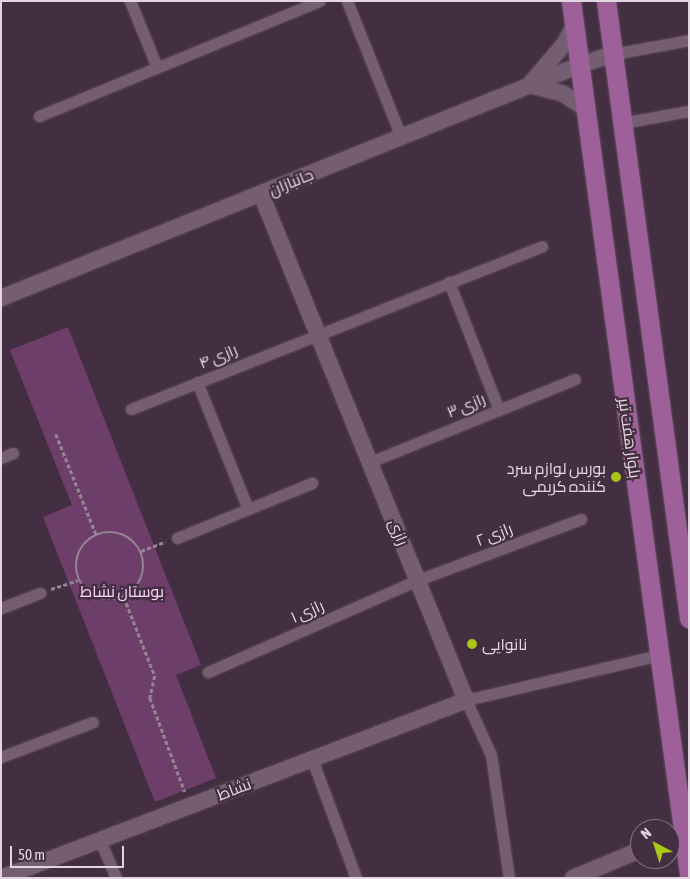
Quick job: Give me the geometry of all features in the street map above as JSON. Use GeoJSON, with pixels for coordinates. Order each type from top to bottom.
{"type":"FeatureCollection","features":[{"type":"Feature","properties":{"kind":"main road","name":"بلوار هفت تیر"},"geometry":{"type":"LineString","coordinates":[[571,1],[659,655],[675,819]]}},
{"type":"Feature","properties":{"kind":"main road","name":"بلوار هفت تیر"},"geometry":{"type":"LineString","coordinates":[[606,1],[685,568],[689,618]]}},
{"type":"Feature","properties":{"kind":"main road","name":"بلوار هفت تیر"},"geometry":{"type":"LineString","coordinates":[[680,845],[689,874]]}},
{"type":"Feature","properties":{"kind":"street"},"geometry":{"type":"LineString","coordinates":[[130,1],[157,67]]}},
{"type":"Feature","properties":{"kind":"street"},"geometry":{"type":"LineString","coordinates":[[39,116],[319,1]]}},
{"type":"Feature","properties":{"kind":"street"},"geometry":{"type":"LineString","coordinates":[[347,1],[400,137]]}},
{"type":"Feature","properties":{"kind":"street"},"geometry":{"type":"LineString","coordinates":[[574,25],[565,43],[529,85],[562,93],[586,109]]}},
{"type":"Feature","properties":{"kind":"street"},"geometry":{"type":"LineString","coordinates":[[613,54],[689,40]]}},
{"type":"Feature","properties":{"kind":"street","name":"جانبازان"},"geometry":{"type":"LineString","coordinates":[[1,298],[529,85],[613,54]]}},
{"type":"Feature","properties":{"kind":"street"},"geometry":{"type":"LineString","coordinates":[[622,123],[689,111]]}},
{"type":"Feature","properties":{"kind":"street","name":"رازی"},"geometry":{"type":"LineString","coordinates":[[260,194],[490,755],[509,878]]}},
{"type":"Feature","properties":{"kind":"street","name":"رازی ۴"},"geometry":{"type":"LineString","coordinates":[[131,409],[542,246]]}},
{"type":"Feature","properties":{"kind":"street"},"geometry":{"type":"LineString","coordinates":[[449,282],[499,410]]}},
{"type":"Feature","properties":{"kind":"street","name":"رازی ۳"},"geometry":{"type":"LineString","coordinates":[[370,462],[575,379]]}},
{"type":"Feature","properties":{"kind":"street"},"geometry":{"type":"LineString","coordinates":[[197,382],[248,510]]}},
{"type":"Feature","properties":{"kind":"street"},"geometry":{"type":"LineString","coordinates":[[1,458],[13,453]]}},
{"type":"Feature","properties":{"kind":"street"},"geometry":{"type":"LineString","coordinates":[[177,538],[312,483]]}},
{"type":"Feature","properties":{"kind":"street","name":"رازی ۲"},"geometry":{"type":"LineString","coordinates":[[418,580],[581,518]]}},
{"type":"Feature","properties":{"kind":"street","name":"رازی ۱"},"geometry":{"type":"LineString","coordinates":[[208,672],[418,580]]}},
{"type":"Feature","properties":{"kind":"street"},"geometry":{"type":"LineString","coordinates":[[1,608],[40,593]]}},
{"type":"Feature","properties":{"kind":"street"},"geometry":{"type":"LineString","coordinates":[[466,700],[659,655]]}},
{"type":"Feature","properties":{"kind":"street","name":"نشاط"},"geometry":{"type":"LineString","coordinates":[[1,878],[466,700]]}},
{"type":"Feature","properties":{"kind":"street"},"geometry":{"type":"LineString","coordinates":[[1,758],[93,722]]}},
{"type":"Feature","properties":{"kind":"street"},"geometry":{"type":"LineString","coordinates":[[312,759],[356,878]]}},
{"type":"Feature","properties":{"kind":"street"},"geometry":{"type":"LineString","coordinates":[[100,840],[116,878]]}},
{"type":"Feature","properties":{"kind":"street"},"geometry":{"type":"LineString","coordinates":[[574,878],[630,854]]}},
{"type":"Feature","properties":{"kind":"path"},"geometry":{"type":"LineString","coordinates":[[56,434],[96,534]]}},
{"type":"Feature","properties":{"kind":"path"},"geometry":{"type":"LineString","coordinates":[[109,531],[122,534],[134,541],[141,552],[144,564],[142,578],[135,589],[124,597],[111,600],[98,598],[86,591],[78,580],[76,567],[78,553],[85,542],[96,534],[109,531]]}},
{"type":"Feature","properties":{"kind":"path"},"geometry":{"type":"LineString","coordinates":[[141,552],[177,538]]}},
{"type":"Feature","properties":{"kind":"path"},"geometry":{"type":"LineString","coordinates":[[40,593],[78,580]]}},
{"type":"Feature","properties":{"kind":"path"},"geometry":{"type":"LineString","coordinates":[[124,597],[155,676],[150,698],[190,806]]}},
{"type":"Feature","properties":{"kind":"green space","name":"بوستان نشاط"},"geometry":{"type":"Polygon","coordinates":[[[68,327],[201,665],[176,675],[216,778],[155,802],[43,517],[72,505],[10,350],[68,327]]]}},
{"type":"Feature","properties":{"kind":"place","name":"بورس لوازم سرد کننده کریمی"},"geometry":{"type":"Point","coordinates":[616,477]}},
{"type":"Feature","properties":{"kind":"place","name":"نانوایی"},"geometry":{"type":"Point","coordinates":[472,644]}}]}
